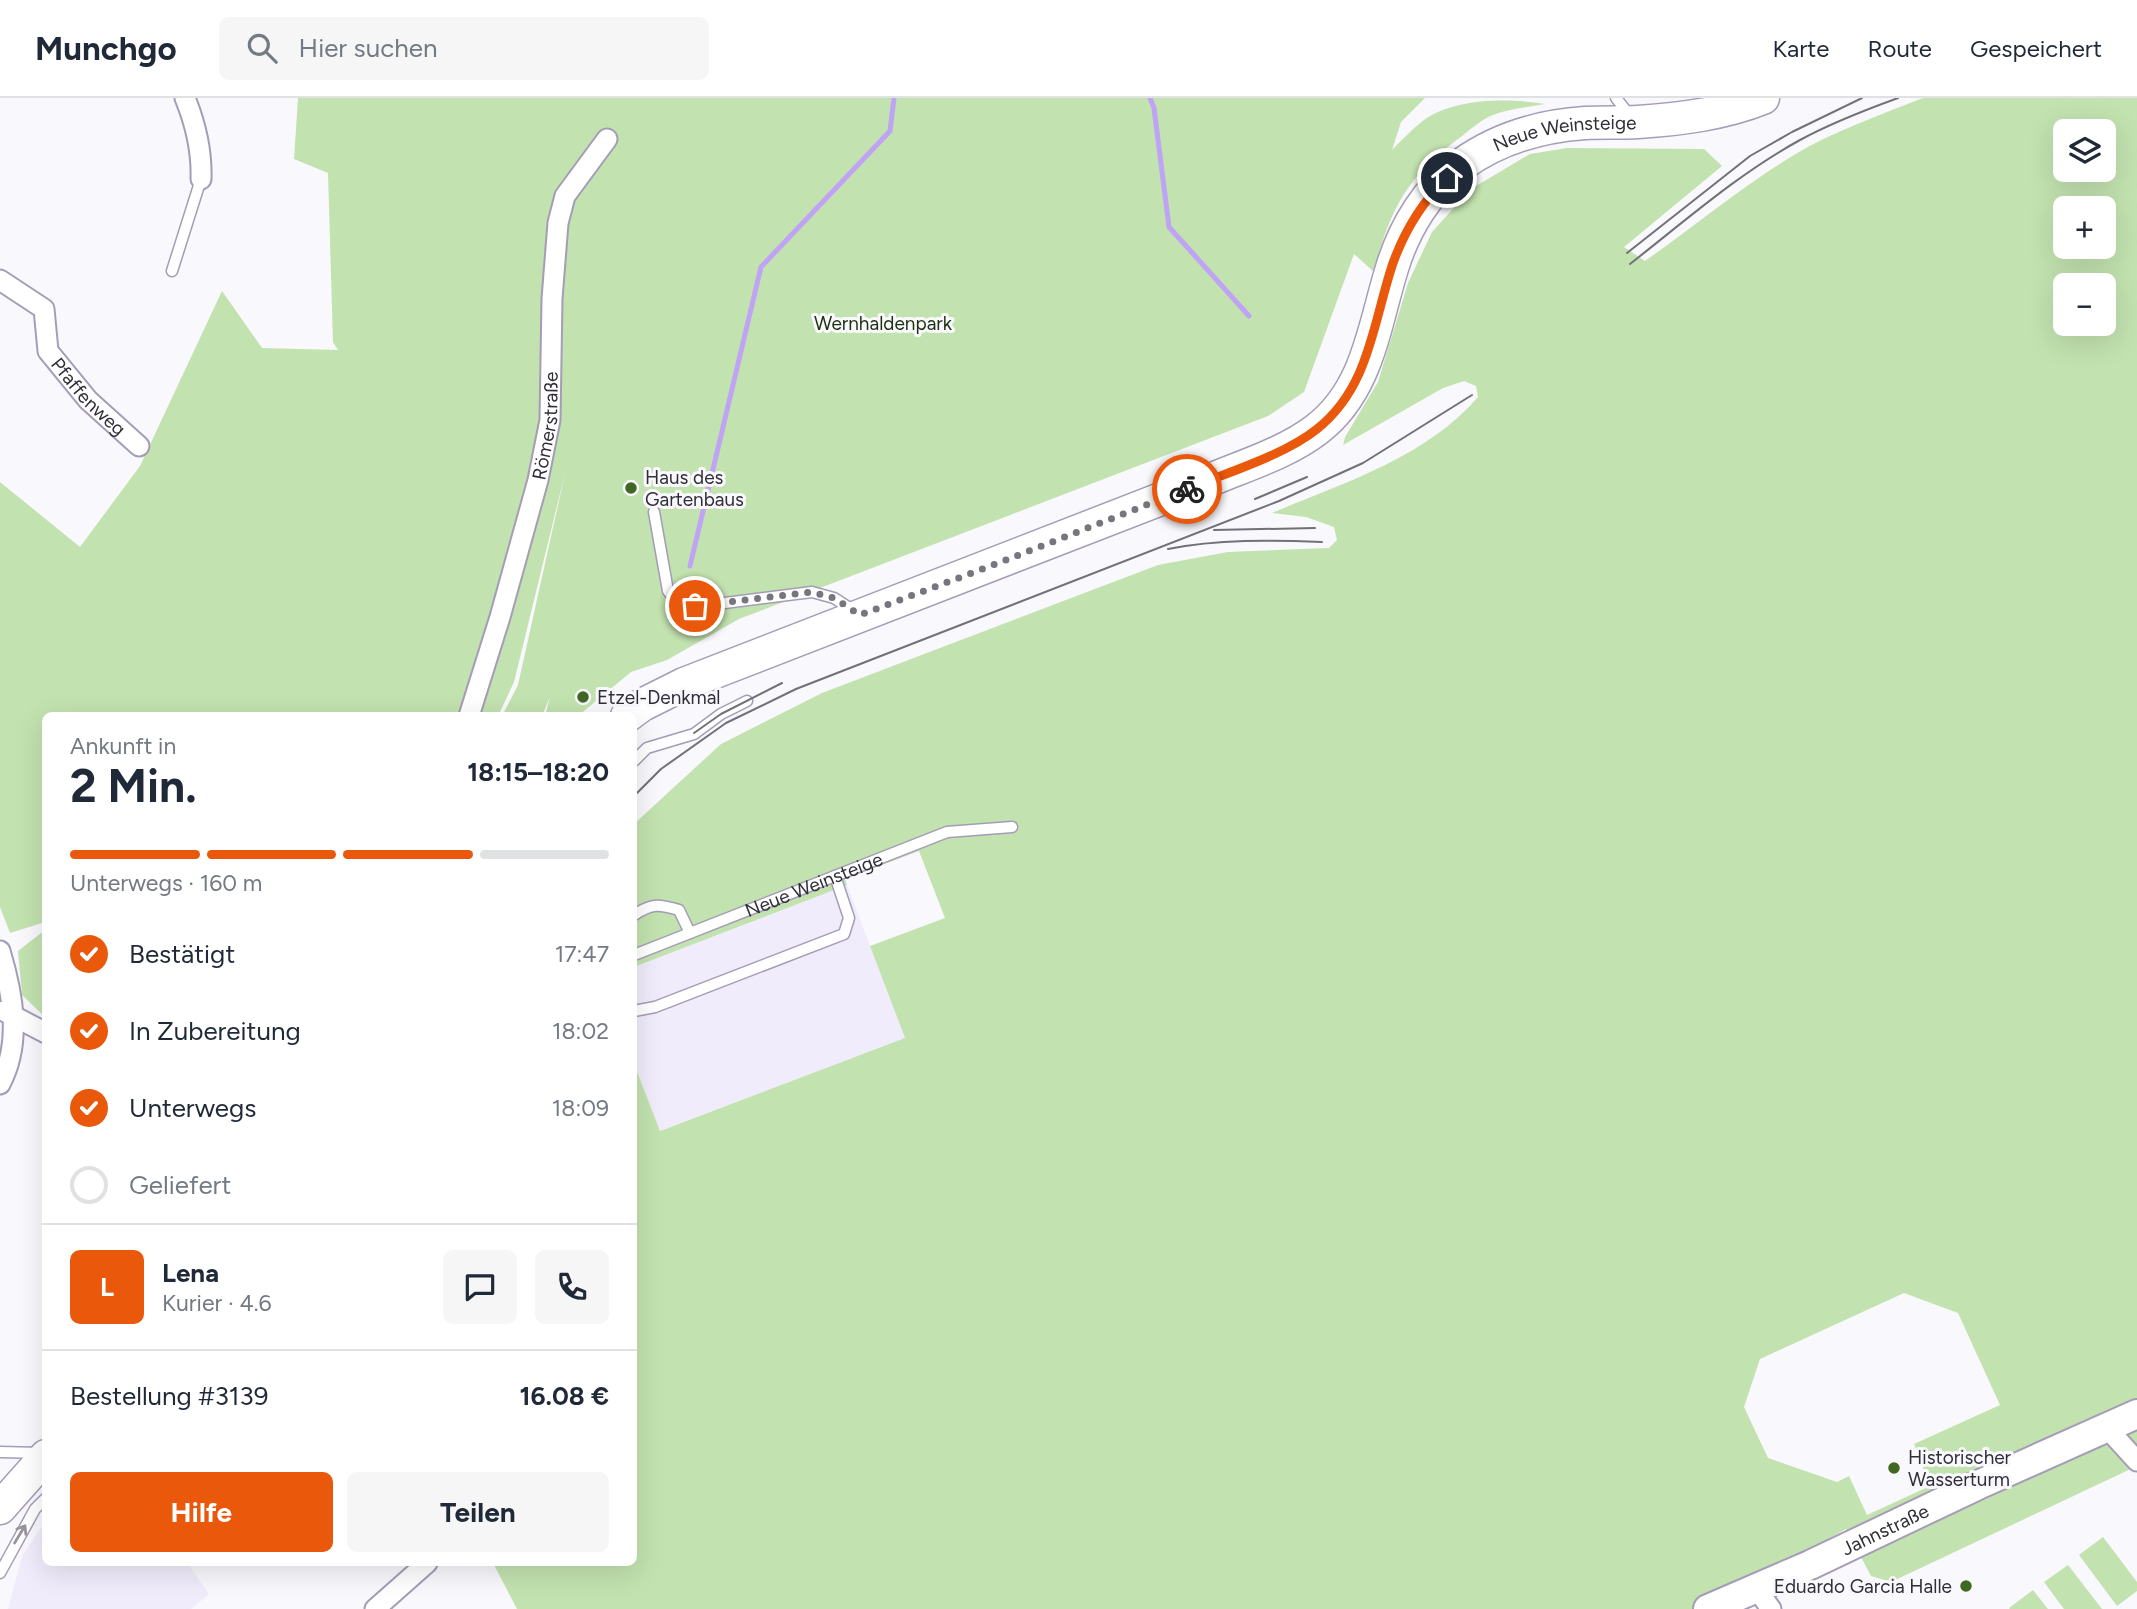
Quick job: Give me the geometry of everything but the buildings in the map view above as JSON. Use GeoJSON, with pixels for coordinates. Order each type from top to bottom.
{"type":"FeatureCollection","features":[{"type":"Feature","properties":{"kind":"main road","name":"Neue Weinsteige"},"geometry":{"type":"LineString","coordinates":[[632,712],[684,684],[1215,478],[1297,442],[1317,429],[1337,410],[1364,367],[1393,264],[1417,213],[1435,190],[1459,167],[1483,150],[1508,138],[1545,128],[1699,116],[1740,107],[1763,98]]}},
{"type":"Feature","properties":{"kind":"main road","name":"Jahnstraße"},"geometry":{"type":"LineString","coordinates":[[1708,1609],[1764,1598],[2137,1414]]}},
{"type":"Feature","properties":{"kind":"main road"},"geometry":{"type":"LineString","coordinates":[[0,1508],[42,1458]]}},
{"type":"Feature","properties":{"kind":"street"},"geometry":{"type":"LineString","coordinates":[[185,98],[195,124],[202,158],[201,179]]}},
{"type":"Feature","properties":{"kind":"street","name":"Römerstraße"},"geometry":{"type":"LineString","coordinates":[[470,712],[538,480],[550,420],[552,299],[558,223],[565,196],[607,139]]}},
{"type":"Feature","properties":{"kind":"street","name":"Pfaffenweg"},"geometry":{"type":"LineString","coordinates":[[0,280],[44,309],[48,351],[88,400],[139,446]]}},
{"type":"Feature","properties":{"kind":"street"},"geometry":{"type":"LineString","coordinates":[[0,951],[7,1013],[14,1041],[9,1068],[0,1084]]}},
{"type":"Feature","properties":{"kind":"street"},"geometry":{"type":"LineString","coordinates":[[7,1013],[42,1031]]}},
{"type":"Feature","properties":{"kind":"street"},"geometry":{"type":"LineString","coordinates":[[2108,1428],[2137,1461]]}},
{"type":"Feature","properties":{"kind":"street"},"geometry":{"type":"LineString","coordinates":[[375,1609],[424,1566]]}},
{"type":"Feature","properties":{"kind":"lane"},"geometry":{"type":"LineString","coordinates":[[1616,98],[1636,122]]}},
{"type":"Feature","properties":{"kind":"lane"},"geometry":{"type":"LineString","coordinates":[[172,271],[201,179]]}},
{"type":"Feature","properties":{"kind":"lane"},"geometry":{"type":"LineString","coordinates":[[654,512],[668,591],[680,606],[812,592],[834,598],[860,615]]}},
{"type":"Feature","properties":{"kind":"lane"},"geometry":{"type":"LineString","coordinates":[[637,758],[647,748],[694,734],[720,714],[747,701]]}},
{"type":"Feature","properties":{"kind":"lane","name":"Neue Weinsteige"},"geometry":{"type":"LineString","coordinates":[[637,955],[947,832],[1012,827]]}},
{"type":"Feature","properties":{"kind":"lane"},"geometry":{"type":"LineString","coordinates":[[637,1010],[655,1007],[844,934],[849,918],[835,876]]}},
{"type":"Feature","properties":{"kind":"lane"},"geometry":{"type":"LineString","coordinates":[[637,913],[646,907],[661,904],[679,910],[690,933]]}},
{"type":"Feature","properties":{"kind":"lane"},"geometry":{"type":"LineString","coordinates":[[0,1452],[42,1454]]}},
{"type":"Feature","properties":{"kind":"lane"},"geometry":{"type":"LineString","coordinates":[[0,1573],[35,1509],[42,1502]]}},
{"type":"Feature","properties":{"kind":"shaded area"},"geometry":{"type":"Polygon","coordinates":[[[847,885],[905,1038],[659,1131],[637,1072],[637,966],[847,885]]]}},
{"type":"Feature","properties":{"kind":"shaded area"},"geometry":{"type":"Polygon","coordinates":[[[42,1526],[42,1566],[189,1566],[209,1594],[191,1609],[8,1609],[22,1556],[42,1526]]]}},
{"type":"Feature","properties":{"kind":"green space","name":"Wernhaldenpark"},"geometry":{"type":"Polygon","coordinates":[[[298,98],[1425,98],[1401,122],[1392,150],[1424,120],[1451,107],[1499,101],[1545,104],[1505,111],[1485,119],[1443,150],[1415,179],[1387,229],[1374,272],[1354,254],[1304,392],[1268,416],[739,619],[667,660],[631,672],[583,712],[546,712],[550,697],[544,712],[504,712],[518,685],[566,469],[514,682],[500,712],[42,712],[42,923],[10,933],[0,907],[0,482],[80,547],[140,466],[222,291],[262,348],[338,350],[333,342],[328,173],[294,159],[298,98]]]}},
{"type":"Feature","properties":{"kind":"green space"},"geometry":{"type":"Polygon","coordinates":[[[1923,98],[2137,98],[2137,1466],[1891,1582],[1871,1576],[1846,1529],[1743,1587],[1694,1609],[517,1609],[495,1566],[637,1566],[637,1072],[660,1131],[905,1038],[870,946],[945,918],[919,851],[845,879],[847,885],[637,966],[637,821],[721,744],[822,693],[1158,565],[1228,552],[1329,548],[1337,540],[1334,527],[1306,517],[1272,513],[1355,479],[1409,452],[1457,418],[1478,397],[1476,386],[1464,381],[1443,388],[1343,445],[1345,437],[1378,382],[1408,283],[1432,232],[1471,189],[1530,154],[1567,148],[1704,149],[1722,166],[1624,247],[1645,261],[1737,193],[1809,146],[1923,98]],[[1904,1293],[1760,1359],[1744,1407],[1768,1458],[1837,1482],[1849,1476],[1867,1515],[1930,1486],[1914,1444],[2000,1405],[1958,1313],[1904,1293]]]}},
{"type":"Feature","properties":{"kind":"green space"},"geometry":{"type":"Polygon","coordinates":[[[42,932],[42,1014],[22,995],[18,951],[42,932]]]}},
{"type":"Feature","properties":{"kind":"green space"},"geometry":{"type":"Polygon","coordinates":[[[2103,1537],[2137,1582],[2137,1591],[2117,1606],[2079,1555],[2103,1537]]]}},
{"type":"Feature","properties":{"kind":"green space"},"geometry":{"type":"Polygon","coordinates":[[[2068,1565],[2102,1609],[2064,1609],[2044,1582],[2068,1565]]]}},
{"type":"Feature","properties":{"kind":"green space"},"geometry":{"type":"Polygon","coordinates":[[[2033,1590],[2048,1609],[2009,1608],[2033,1590]]]}},
{"type":"Feature","properties":{"kind":"waterway"},"geometry":{"type":"LineString","coordinates":[[690,566],[761,267],[890,131],[894,98]]}},
{"type":"Feature","properties":{"kind":"waterway"},"geometry":{"type":"LineString","coordinates":[[1150,98],[1154,108],[1169,227],[1249,316]]}},
{"type":"Feature","properties":{"kind":"tram line"},"geometry":{"type":"LineString","coordinates":[[1627,253],[1750,156],[1862,98]]}},
{"type":"Feature","properties":{"kind":"tram line"},"geometry":{"type":"LineString","coordinates":[[1630,264],[1712,199],[1777,153],[1824,128],[1898,98]]}},
{"type":"Feature","properties":{"kind":"tram line"},"geometry":{"type":"LineString","coordinates":[[637,793],[661,769],[726,723],[796,689],[1279,501],[1363,463],[1472,395]]}},
{"type":"Feature","properties":{"kind":"tram line"},"geometry":{"type":"LineString","coordinates":[[1255,499],[1307,477]]}},
{"type":"Feature","properties":{"kind":"tram line"},"geometry":{"type":"LineString","coordinates":[[1214,530],[1315,528]]}},
{"type":"Feature","properties":{"kind":"tram line"},"geometry":{"type":"LineString","coordinates":[[1168,549],[1225,542],[1322,542]]}},
{"type":"Feature","properties":{"kind":"tram line"},"geometry":{"type":"LineString","coordinates":[[694,733],[721,714],[782,683]]}},
{"type":"Feature","properties":{"kind":"way so far"},"geometry":{"type":"LineString","coordinates":[[695,606],[812,592],[834,598],[860,615],[1187,489]]}},
{"type":"Feature","properties":{"kind":"place","name":"Haus des Gartenbaus"},"geometry":{"type":"Point","coordinates":[631,488]}},
{"type":"Feature","properties":{"kind":"place","name":"Etzel-Denkmal"},"geometry":{"type":"Point","coordinates":[583,697]}},
{"type":"Feature","properties":{"kind":"place","name":"Historischer Wasserturm"},"geometry":{"type":"Point","coordinates":[1894,1468]}},
{"type":"Feature","properties":{"kind":"place","name":"Eduardo Garcia Halle"},"geometry":{"type":"Point","coordinates":[1966,1586]}},
{"type":"Feature","properties":{"kind":"route"},"geometry":{"type":"LineString","coordinates":[[1187,489],[1297,442],[1317,429],[1337,410],[1364,367],[1393,264],[1403,239],[1417,213],[1447,178]]}}]}
